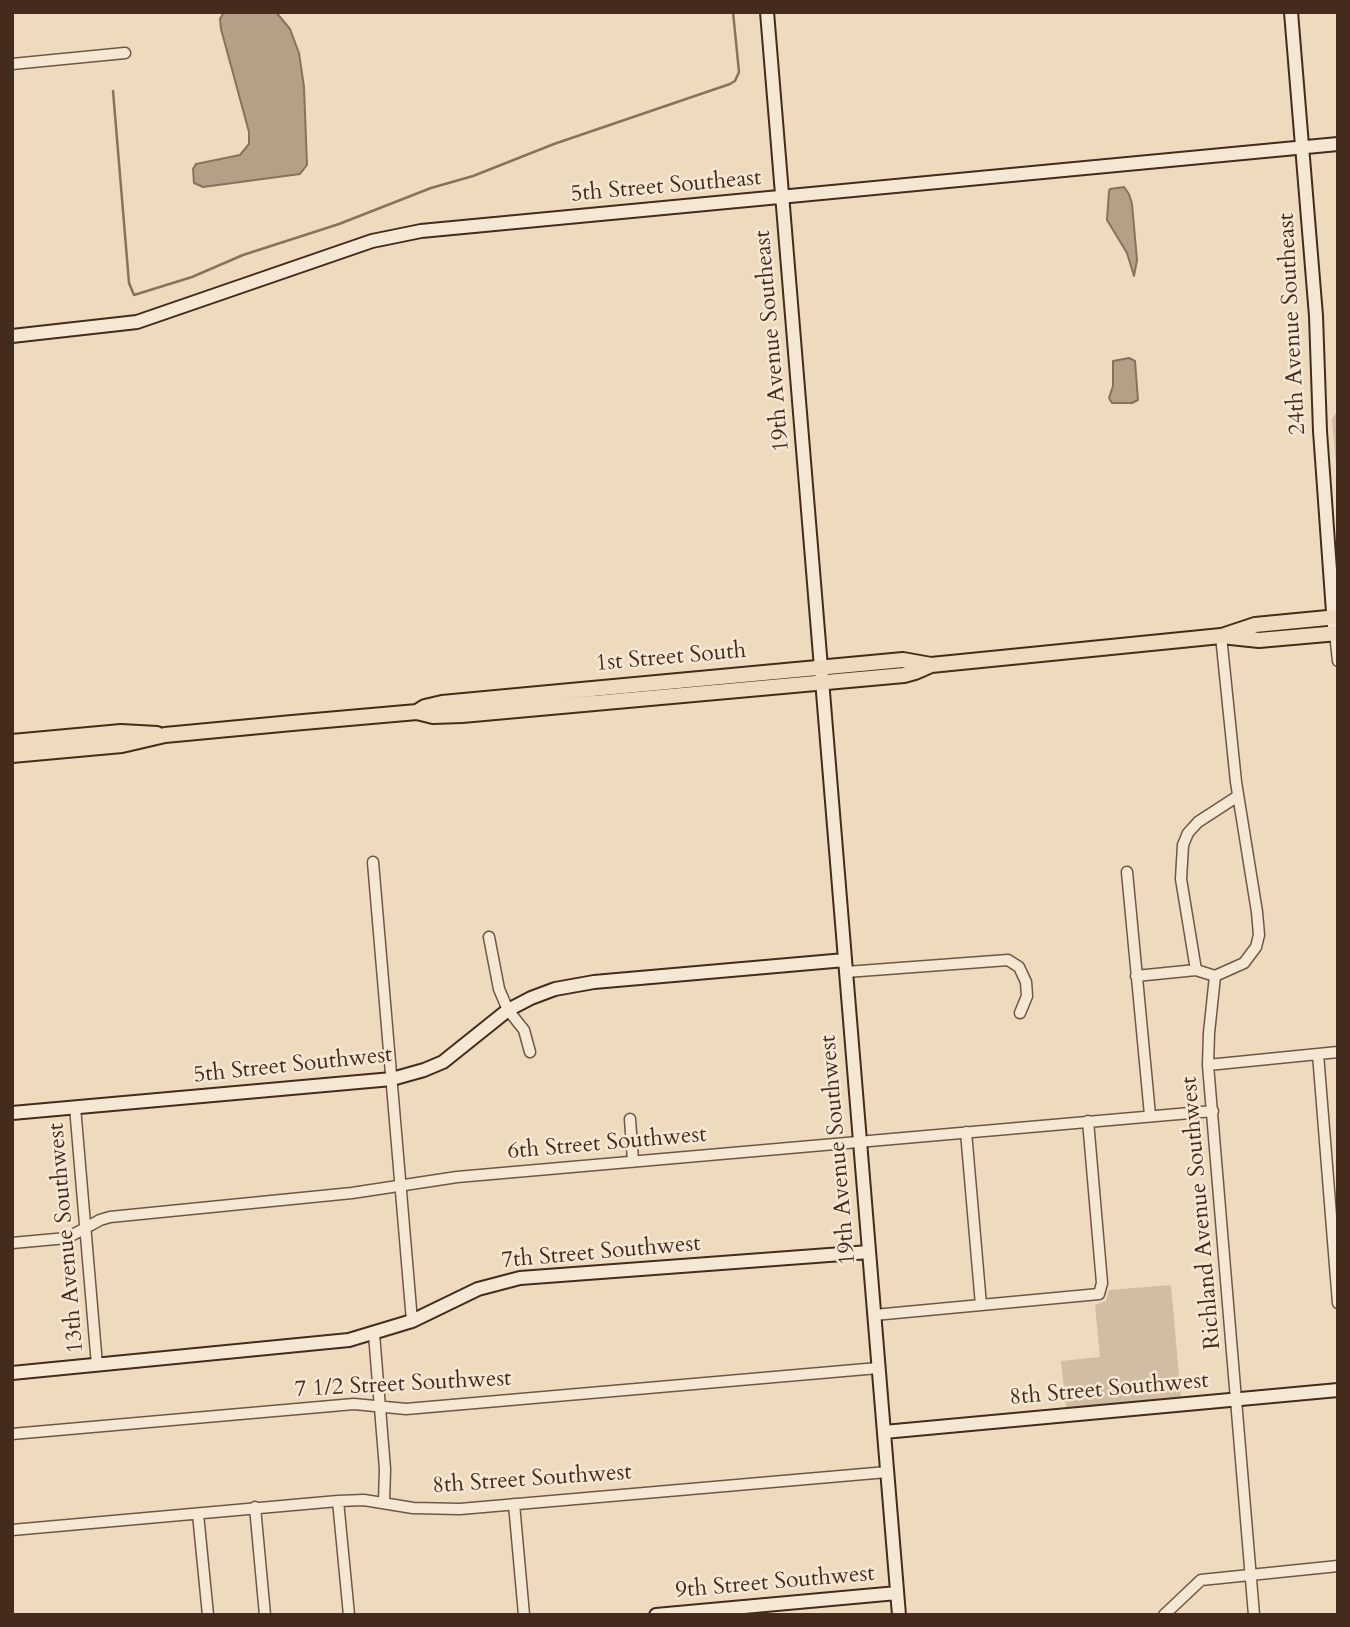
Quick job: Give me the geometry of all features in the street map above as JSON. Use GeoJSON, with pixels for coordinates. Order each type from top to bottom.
{"type":"FeatureCollection","features":[{"type":"Feature","properties":{"kind":"main road","name":"1st Street South"},"geometry":{"type":"LineString","coordinates":[[12,755],[122,745],[165,735],[417,712],[433,716],[462,715],[821,674],[903,660],[931,664],[1221,636],[1255,625],[1336,617]]}},
{"type":"Feature","properties":{"kind":"main road","name":"1st Street South"},"geometry":{"type":"LineString","coordinates":[[1221,636],[1250,640],[1336,633]]}},
{"type":"Feature","properties":{"kind":"main road","name":"1st Street South"},"geometry":{"type":"LineString","coordinates":[[12,742],[121,732],[165,735]]}},
{"type":"Feature","properties":{"kind":"street","name":"19th Avenue Southeast"},"geometry":{"type":"LineString","coordinates":[[767,12],[821,674]]}},
{"type":"Feature","properties":{"kind":"street","name":"24th Avenue Southeast"},"geometry":{"type":"LineString","coordinates":[[1291,12],[1316,316],[1320,439],[1336,633]]}},
{"type":"Feature","properties":{"kind":"street"},"geometry":{"type":"LineString","coordinates":[[12,64],[125,53]]}},
{"type":"Feature","properties":{"kind":"street","name":"5th Street Southeast"},"geometry":{"type":"LineString","coordinates":[[12,336],[137,322],[356,246],[402,234],[1338,144]]}},
{"type":"Feature","properties":{"kind":"street"},"geometry":{"type":"LineString","coordinates":[[1336,633],[1338,662]]}},
{"type":"Feature","properties":{"kind":"street"},"geometry":{"type":"LineString","coordinates":[[1136,976],[1196,970],[1215,976],[1244,963],[1256,947],[1259,935],[1238,796],[1221,636]]}},
{"type":"Feature","properties":{"kind":"street","name":"19th Avenue Southwest"},"geometry":{"type":"LineString","coordinates":[[821,674],[899,1615]]}},
{"type":"Feature","properties":{"kind":"street"},"geometry":{"type":"LineString","coordinates":[[1196,970],[1181,879],[1183,845],[1198,822],[1238,796]]}},
{"type":"Feature","properties":{"kind":"street"},"geometry":{"type":"LineString","coordinates":[[373,862],[412,1321]]}},
{"type":"Feature","properties":{"kind":"street"},"geometry":{"type":"LineString","coordinates":[[1127,872],[1150,1115]]}},
{"type":"Feature","properties":{"kind":"street"},"geometry":{"type":"LineString","coordinates":[[489,937],[496,978],[508,1010],[524,1030],[530,1052]]}},
{"type":"Feature","properties":{"kind":"street","name":"5th Street Southwest"},"geometry":{"type":"LineString","coordinates":[[12,1113],[392,1079],[443,1062],[508,1010],[538,995],[577,985],[845,966],[1008,960],[1019,967],[1026,982],[1027,996],[1020,1013]]}},
{"type":"Feature","properties":{"kind":"street","name":"Richland Avenue Southwest"},"geometry":{"type":"LineString","coordinates":[[1215,976],[1208,1065],[1254,1615]]}},
{"type":"Feature","properties":{"kind":"street"},"geometry":{"type":"LineString","coordinates":[[1208,1065],[1338,1052]]}},
{"type":"Feature","properties":{"kind":"street"},"geometry":{"type":"LineString","coordinates":[[1318,1054],[1338,1303]]}},
{"type":"Feature","properties":{"kind":"street","name":"13th Avenue Southwest"},"geometry":{"type":"LineString","coordinates":[[75,1107],[97,1365]]}},
{"type":"Feature","properties":{"kind":"street","name":"6th Street Southwest"},"geometry":{"type":"LineString","coordinates":[[12,1243],[67,1238],[110,1217],[352,1193],[457,1177],[1213,1111]]}},
{"type":"Feature","properties":{"kind":"street"},"geometry":{"type":"LineString","coordinates":[[629,1119],[633,1161]]}},
{"type":"Feature","properties":{"kind":"street"},"geometry":{"type":"LineString","coordinates":[[874,1315],[1093,1296],[1101,1292],[1088,1121]]}},
{"type":"Feature","properties":{"kind":"street"},"geometry":{"type":"LineString","coordinates":[[967,1132],[981,1306]]}},
{"type":"Feature","properties":{"kind":"street","name":"7th Street Southwest"},"geometry":{"type":"LineString","coordinates":[[12,1373],[349,1340],[412,1321],[478,1289],[520,1278],[869,1252]]}},
{"type":"Feature","properties":{"kind":"street"},"geometry":{"type":"LineString","coordinates":[[374,1334],[385,1469],[384,1502]]}},
{"type":"Feature","properties":{"kind":"street","name":"7 1/2 Street Southwest"},"geometry":{"type":"LineString","coordinates":[[12,1434],[354,1404],[406,1409],[878,1368]]}},
{"type":"Feature","properties":{"kind":"street","name":"8th Street Southwest"},"geometry":{"type":"LineString","coordinates":[[884,1432],[1338,1391]]}},
{"type":"Feature","properties":{"kind":"street","name":"8th Street Southwest"},"geometry":{"type":"LineString","coordinates":[[12,1530],[338,1501],[384,1502],[436,1510],[887,1472]]}},
{"type":"Feature","properties":{"kind":"street"},"geometry":{"type":"LineString","coordinates":[[338,1501],[349,1615]]}},
{"type":"Feature","properties":{"kind":"street"},"geometry":{"type":"LineString","coordinates":[[514,1504],[524,1615]]}},
{"type":"Feature","properties":{"kind":"street"},"geometry":{"type":"LineString","coordinates":[[255,1507],[265,1615]]}},
{"type":"Feature","properties":{"kind":"street"},"geometry":{"type":"LineString","coordinates":[[198,1514],[208,1615]]}},
{"type":"Feature","properties":{"kind":"street"},"geometry":{"type":"LineString","coordinates":[[1164,1615],[1201,1580],[1338,1566]]}},
{"type":"Feature","properties":{"kind":"street","name":"9th Street Southwest"},"geometry":{"type":"LineString","coordinates":[[656,1615],[897,1593]]}},
{"type":"Feature","properties":{"kind":"shaded area"},"geometry":{"type":"Polygon","coordinates":[[[224,12],[276,12],[290,29],[299,53],[304,87],[307,165],[300,174],[203,187],[194,183],[193,169],[196,164],[240,155],[249,144],[249,132],[221,29],[220,19],[224,12]]]}},
{"type":"Feature","properties":{"kind":"shaded area"},"geometry":{"type":"Polygon","coordinates":[[[1124,187],[1132,204],[1137,260],[1134,276],[1127,253],[1107,220],[1110,189],[1124,187]]]}},
{"type":"Feature","properties":{"kind":"shaded area"},"geometry":{"type":"Polygon","coordinates":[[[1129,358],[1135,361],[1138,400],[1132,403],[1112,403],[1109,398],[1113,386],[1113,361],[1129,358]]]}},
{"type":"Feature","properties":{"kind":"shaded area"},"geometry":{"type":"Polygon","coordinates":[[[1338,410],[1338,487],[1332,419],[1338,410]]]}},
{"type":"Feature","properties":{"kind":"shaded area"},"geometry":{"type":"Polygon","coordinates":[[[1171,1285],[1181,1398],[1066,1408],[1061,1361],[1100,1357],[1095,1305],[1106,1301],[1109,1290],[1171,1285]]]}},
{"type":"Feature","properties":{"kind":"waterway"},"geometry":{"type":"LineString","coordinates":[[113,91],[129,283],[134,295],[192,277],[243,255],[339,224],[431,188],[473,176],[554,144],[730,84],[735,81],[739,72],[733,12]]}}]}
